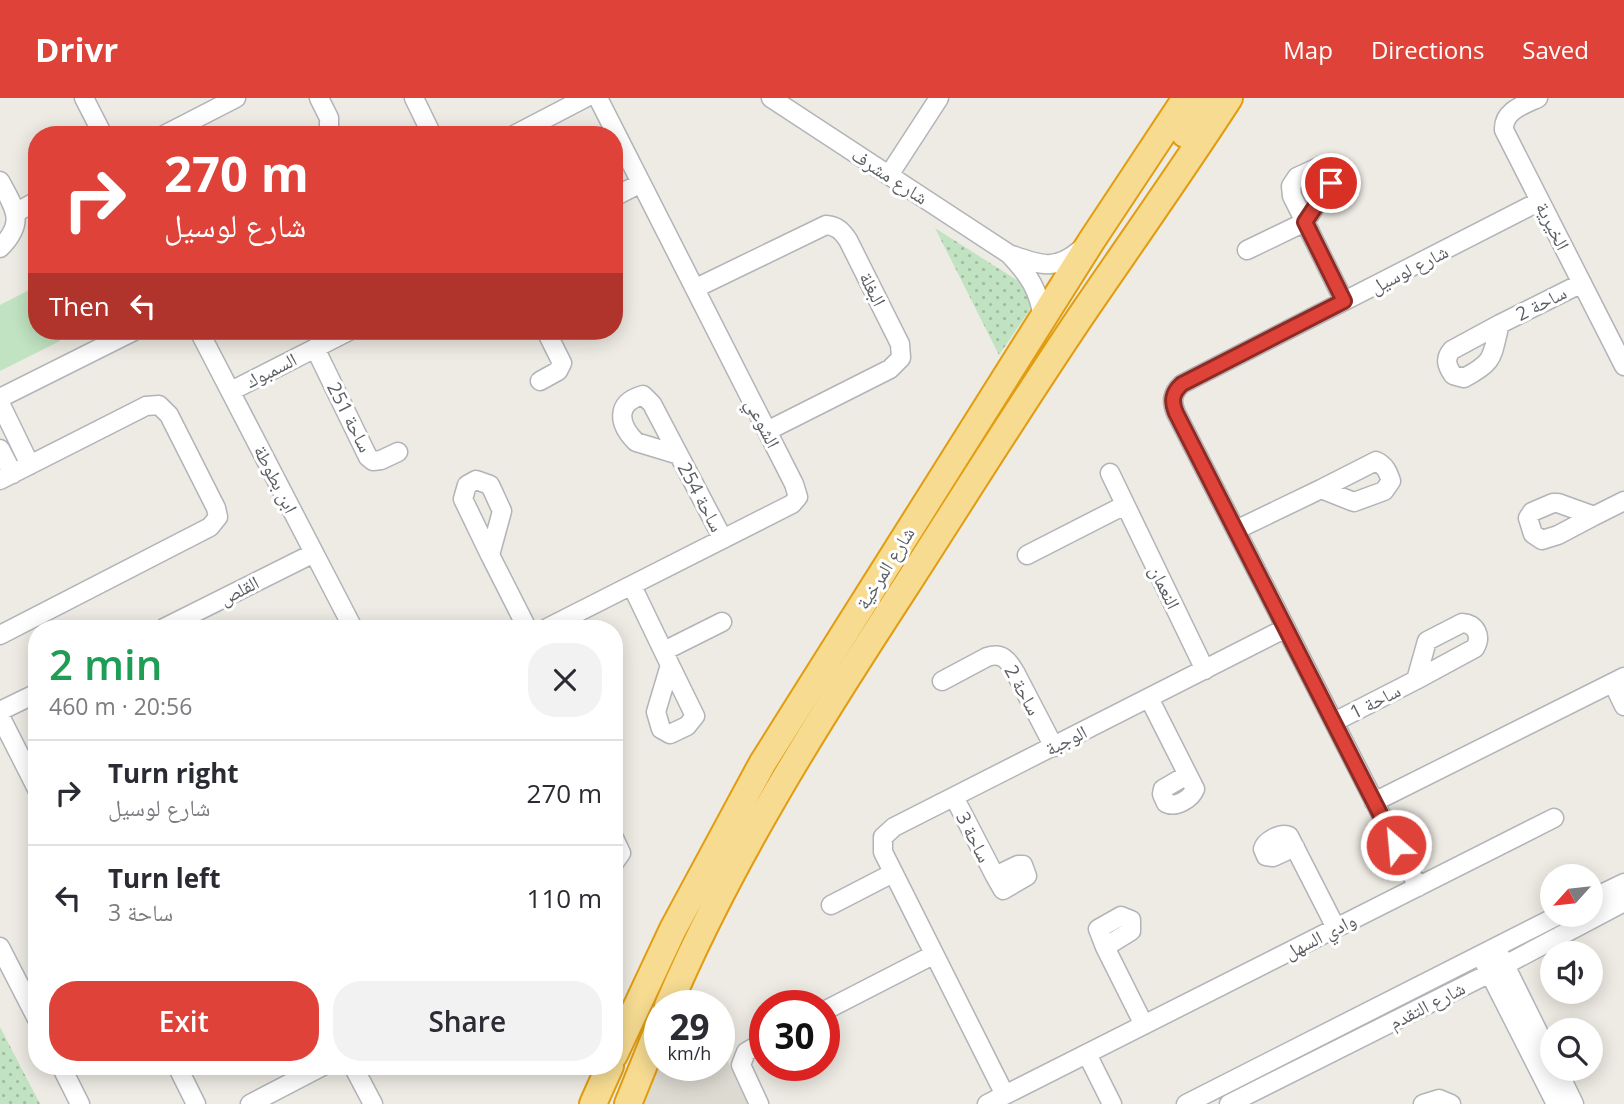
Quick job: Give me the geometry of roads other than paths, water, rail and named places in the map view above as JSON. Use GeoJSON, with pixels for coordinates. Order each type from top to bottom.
{"type":"FeatureCollection","features":[{"type":"Feature","properties":{"kind":"highway","name":"شارع المرخية"},"geometry":{"type":"LineString","coordinates":[[623,1035],[673,929],[761,764],[1092,240],[1186,98]]}},
{"type":"Feature","properties":{"kind":"highway"},"geometry":{"type":"LineString","coordinates":[[1086,308],[1110,254],[1207,98]]}},
{"type":"Feature","properties":{"kind":"highway","name":"شارع المرخية"},"geometry":{"type":"LineString","coordinates":[[676,990],[728,882],[773,800],[850,672],[1086,308],[1172,186],[1229,98]]}},
{"type":"Feature","properties":{"kind":"highway"},"geometry":{"type":"LineString","coordinates":[[628,1104],[644,1065]]}},
{"type":"Feature","properties":{"kind":"highway"},"geometry":{"type":"LineString","coordinates":[[593,1104],[606,1075]]}},
{"type":"Feature","properties":{"kind":"street"},"geometry":{"type":"LineString","coordinates":[[84,98],[98,126]]}},
{"type":"Feature","properties":{"kind":"street"},"geometry":{"type":"LineString","coordinates":[[177,126],[208,104],[236,98]]}},
{"type":"Feature","properties":{"kind":"street"},"geometry":{"type":"LineString","coordinates":[[319,98],[329,118],[329,126]]}},
{"type":"Feature","properties":{"kind":"street"},"geometry":{"type":"LineString","coordinates":[[414,98],[428,126]]}},
{"type":"Feature","properties":{"kind":"street"},"geometry":{"type":"LineString","coordinates":[[531,126],[585,98]]}},
{"type":"Feature","properties":{"kind":"street","name":"الشوعي"},"geometry":{"type":"LineString","coordinates":[[598,98],[612,126]]}},
{"type":"Feature","properties":{"kind":"street","name":"شارع مشرف"},"geometry":{"type":"LineString","coordinates":[[771,98],[1009,254],[1034,283],[1041,300],[1043,319]]}},
{"type":"Feature","properties":{"kind":"street"},"geometry":{"type":"LineString","coordinates":[[888,175],[939,98]]}},
{"type":"Feature","properties":{"kind":"street","name":"الخيرية"},"geometry":{"type":"LineString","coordinates":[[1538,98],[1509,114],[1504,125],[1507,135],[1624,366]]}},
{"type":"Feature","properties":{"kind":"street","name":"الشوعي"},"geometry":{"type":"LineString","coordinates":[[563,620],[792,504],[798,497],[794,484],[696,288],[623,147]]}},
{"type":"Feature","properties":{"kind":"street"},"geometry":{"type":"LineString","coordinates":[[0,181],[17,212],[11,235],[0,248]]}},
{"type":"Feature","properties":{"kind":"street"},"geometry":{"type":"LineString","coordinates":[[623,192],[641,183]]}},
{"type":"Feature","properties":{"kind":"street","name":"شارع لوسيل"},"geometry":{"type":"LineString","coordinates":[[1418,887],[1172,400],[1176,390],[1189,381],[1540,201]]}},
{"type":"Feature","properties":{"kind":"street"},"geometry":{"type":"LineString","coordinates":[[17,212],[28,206]]}},
{"type":"Feature","properties":{"kind":"street"},"geometry":{"type":"LineString","coordinates":[[1247,250],[1305,222],[1344,301]]}},
{"type":"Feature","properties":{"kind":"street","name":"البغلة"},"geometry":{"type":"LineString","coordinates":[[696,288],[825,225],[834,226],[842,230],[900,344],[902,351],[897,364],[767,431]]}},
{"type":"Feature","properties":{"kind":"street","name":"شارع مشرف"},"geometry":{"type":"LineString","coordinates":[[1009,254],[1046,265],[1060,263],[1072,257],[1092,240]]}},
{"type":"Feature","properties":{"kind":"street","name":"ساحة 2"},"geometry":{"type":"LineString","coordinates":[[1500,324],[1489,362],[1475,372],[1460,344],[1500,324],[1582,283]]}},
{"type":"Feature","properties":{"kind":"street"},"geometry":{"type":"LineString","coordinates":[[30,465],[0,400],[117,340]]}},
{"type":"Feature","properties":{"kind":"street","name":"ابن بطوطة"},"geometry":{"type":"LineString","coordinates":[[204,340],[349,620]]}},
{"type":"Feature","properties":{"kind":"street","name":"السمبوك"},"geometry":{"type":"LineString","coordinates":[[231,391],[331,340]]}},
{"type":"Feature","properties":{"kind":"street"},"geometry":{"type":"LineString","coordinates":[[540,381],[558,371],[562,363],[550,340]]}},
{"type":"Feature","properties":{"kind":"street","name":"ساحة 251"},"geometry":{"type":"LineString","coordinates":[[315,348],[368,457],[373,461],[381,460],[398,452]]}},
{"type":"Feature","properties":{"kind":"street"},"geometry":{"type":"LineString","coordinates":[[0,449],[6,477],[146,406],[159,405],[169,415],[218,517],[210,527],[29,620]]}},
{"type":"Feature","properties":{"kind":"street","name":"ساحة 254"},"geometry":{"type":"LineString","coordinates":[[679,456],[723,539]]}},
{"type":"Feature","properties":{"kind":"street"},"geometry":{"type":"LineString","coordinates":[[1236,530],[1357,470],[1376,461],[1385,468],[1391,481],[1389,486],[1360,501],[1350,501],[1321,488]]}},
{"type":"Feature","properties":{"kind":"street"},"geometry":{"type":"LineString","coordinates":[[1357,470],[1369,498]]}},
{"type":"Feature","properties":{"kind":"street","name":"النعمان"},"geometry":{"type":"LineString","coordinates":[[1110,473],[1205,670]]}},
{"type":"Feature","properties":{"kind":"street"},"geometry":{"type":"LineString","coordinates":[[490,555],[502,511],[490,485],[482,481],[470,482],[464,490],[463,499],[468,511],[490,555],[523,620]]}},
{"type":"Feature","properties":{"kind":"street"},"geometry":{"type":"LineString","coordinates":[[468,511],[496,496]]}},
{"type":"Feature","properties":{"kind":"street"},"geometry":{"type":"LineString","coordinates":[[1594,516],[1558,503],[1542,507],[1558,536],[1624,501]]}},
{"type":"Feature","properties":{"kind":"street"},"geometry":{"type":"LineString","coordinates":[[1027,555],[1125,505]]}},
{"type":"Feature","properties":{"kind":"street","name":"القلص"},"geometry":{"type":"LineString","coordinates":[[180,620],[314,553]]}},
{"type":"Feature","properties":{"kind":"street"},"geometry":{"type":"LineString","coordinates":[[632,586],[667,658],[722,622]]}},
{"type":"Feature","properties":{"kind":"street"},"geometry":{"type":"LineString","coordinates":[[0,635],[28,621]]}},
{"type":"Feature","properties":{"kind":"street","name":"ساحة 1"},"geometry":{"type":"LineString","coordinates":[[1334,722],[1416,680],[1475,648],[1478,640],[1472,625],[1462,623],[1430,638],[1425,644],[1416,680]]}},
{"type":"Feature","properties":{"kind":"street","name":"الوجبة"},"geometry":{"type":"LineString","coordinates":[[1005,1095],[893,873],[881,844],[887,832],[1286,628]]}},
{"type":"Feature","properties":{"kind":"street"},"geometry":{"type":"LineString","coordinates":[[1440,633],[1454,660]]}},
{"type":"Feature","properties":{"kind":"street","name":"ساحة 2"},"geometry":{"type":"LineString","coordinates":[[942,681],[987,657],[995,654],[1003,657],[1009,661],[1054,747]]}},
{"type":"Feature","properties":{"kind":"street"},"geometry":{"type":"LineString","coordinates":[[1374,802],[1618,680],[1624,706]]}},
{"type":"Feature","properties":{"kind":"street"},"geometry":{"type":"LineString","coordinates":[[28,698],[0,714],[28,771]]}},
{"type":"Feature","properties":{"kind":"street"},"geometry":{"type":"LineString","coordinates":[[1149,698],[1187,775]]}},
{"type":"Feature","properties":{"kind":"street","name":"ساحة 3"},"geometry":{"type":"LineString","coordinates":[[954,797],[995,876]]}},
{"type":"Feature","properties":{"kind":"street","name":"وادي السهل"},"geometry":{"type":"LineString","coordinates":[[987,1104],[1554,818]]}},
{"type":"Feature","properties":{"kind":"street"},"geometry":{"type":"LineString","coordinates":[[1294,847],[1336,928]]}},
{"type":"Feature","properties":{"kind":"street"},"geometry":{"type":"LineString","coordinates":[[831,905],[893,873]]}},
{"type":"Feature","properties":{"kind":"street"},"geometry":{"type":"LineString","coordinates":[[1603,893],[1624,883]]}},
{"type":"Feature","properties":{"kind":"street","name":"شارع التقدم"},"geometry":{"type":"LineString","coordinates":[[1229,1104],[1624,902]]}},
{"type":"Feature","properties":{"kind":"street","name":"شارع التقدم"},"geometry":{"type":"LineString","coordinates":[[1186,1104],[1540,925]]}},
{"type":"Feature","properties":{"kind":"street"},"geometry":{"type":"LineString","coordinates":[[0,947],[28,1001]]}},
{"type":"Feature","properties":{"kind":"street"},"geometry":{"type":"LineString","coordinates":[[1105,947],[1144,1025]]}},
{"type":"Feature","properties":{"kind":"street"},"geometry":{"type":"LineString","coordinates":[[1488,951],[1556,1104]]}},
{"type":"Feature","properties":{"kind":"street"},"geometry":{"type":"LineString","coordinates":[[840,1003],[933,955]]}},
{"type":"Feature","properties":{"kind":"street"},"geometry":{"type":"LineString","coordinates":[[1497,969],[1540,1040]]}},
{"type":"Feature","properties":{"kind":"street"},"geometry":{"type":"LineString","coordinates":[[749,1050],[741,1065],[759,1104]]}},
{"type":"Feature","properties":{"kind":"street"},"geometry":{"type":"LineString","coordinates":[[1087,1054],[1112,1104]]}},
{"type":"Feature","properties":{"kind":"street"},"geometry":{"type":"LineString","coordinates":[[66,1075],[80,1104]]}},
{"type":"Feature","properties":{"kind":"street"},"geometry":{"type":"LineString","coordinates":[[182,1075],[197,1104]]}},
{"type":"Feature","properties":{"kind":"street"},"geometry":{"type":"LineString","coordinates":[[250,1104],[306,1075]]}},
{"type":"Feature","properties":{"kind":"street"},"geometry":{"type":"LineString","coordinates":[[358,1075],[373,1104]]}},
{"type":"Feature","properties":{"kind":"street"},"geometry":{"type":"LineString","coordinates":[[1563,1081],[1574,1104]]}},
{"type":"Feature","properties":{"kind":"street"},"geometry":{"type":"LineString","coordinates":[[1423,1104],[1439,1099],[1451,1104]]}}]}
